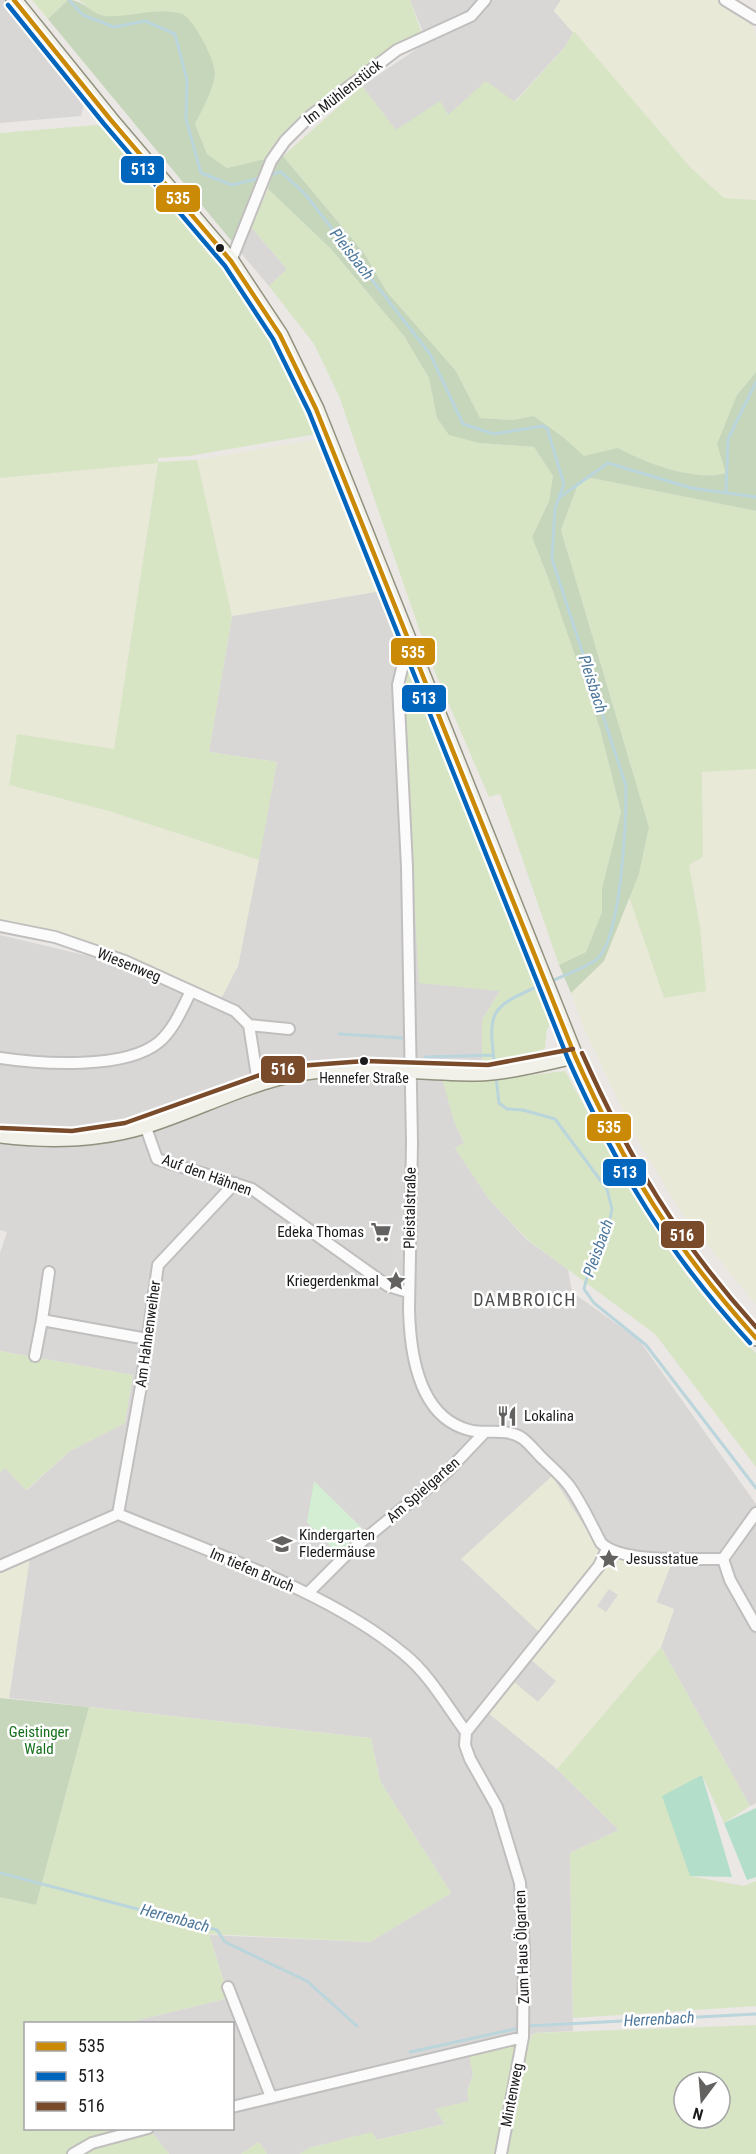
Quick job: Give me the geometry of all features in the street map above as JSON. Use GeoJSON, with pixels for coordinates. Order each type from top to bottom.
{"type":"FeatureCollection","features":[{"type":"Feature","properties":{"kind":"main road"},"geometry":{"type":"LineString","coordinates":[[14,0],[110,119],[231,261],[280,335],[316,409],[575,1056],[616,1146],[665,1226],[724,1304],[756,1338]]}},
{"type":"Feature","properties":{"kind":"main road"},"geometry":{"type":"LineString","coordinates":[[0,1135],[56,1139],[102,1136],[145,1125],[258,1083],[334,1068],[508,1071],[575,1056]]}},
{"type":"Feature","properties":{"kind":"street","name":"Im Mühlenstück"},"geometry":{"type":"LineString","coordinates":[[231,261],[271,161],[285,141],[309,117],[397,50],[471,16],[485,0]]}},
{"type":"Feature","properties":{"kind":"street"},"geometry":{"type":"LineString","coordinates":[[725,0],[756,19]]}},
{"type":"Feature","properties":{"kind":"street","name":"Pleistalstraße"},"geometry":{"type":"LineString","coordinates":[[412,652],[404,660],[398,685],[407,867],[412,1143],[409,1329],[423,1388],[435,1411],[453,1425],[484,1433],[496,1431],[512,1433],[524,1439],[569,1486],[607,1549]]}},
{"type":"Feature","properties":{"kind":"street","name":"Wiesenweg"},"geometry":{"type":"LineString","coordinates":[[0,926],[56,938],[115,957],[235,1011],[249,1025]]}},
{"type":"Feature","properties":{"kind":"street"},"geometry":{"type":"LineString","coordinates":[[0,1058],[84,1063],[111,1060],[139,1051],[158,1043],[165,1035],[190,991]]}},
{"type":"Feature","properties":{"kind":"street"},"geometry":{"type":"LineString","coordinates":[[258,1083],[249,1025],[289,1029]]}},
{"type":"Feature","properties":{"kind":"street","name":"Auf den Hähnen"},"geometry":{"type":"LineString","coordinates":[[145,1125],[157,1159],[252,1190],[388,1286],[408,1292]]}},
{"type":"Feature","properties":{"kind":"street","name":"Am Hahnenweiher"},"geometry":{"type":"LineString","coordinates":[[118,1514],[141,1386],[158,1266],[235,1183]]}},
{"type":"Feature","properties":{"kind":"street"},"geometry":{"type":"LineString","coordinates":[[35,1356],[49,1272]]}},
{"type":"Feature","properties":{"kind":"street"},"geometry":{"type":"LineString","coordinates":[[42,1320],[147,1339]]}},
{"type":"Feature","properties":{"kind":"street","name":"Am Spielgarten"},"geometry":{"type":"LineString","coordinates":[[308,1593],[349,1552],[447,1472],[484,1433]]}},
{"type":"Feature","properties":{"kind":"street"},"geometry":{"type":"LineString","coordinates":[[723,1559],[756,1513]]}},
{"type":"Feature","properties":{"kind":"street"},"geometry":{"type":"LineString","coordinates":[[0,1566],[118,1514]]}},
{"type":"Feature","properties":{"kind":"street","name":"Im tiefen Bruch"},"geometry":{"type":"LineString","coordinates":[[118,1514],[308,1593],[405,1654],[466,1732]]}},
{"type":"Feature","properties":{"kind":"street"},"geometry":{"type":"LineString","coordinates":[[466,1732],[599,1566],[607,1549],[648,1557],[723,1559]]}},
{"type":"Feature","properties":{"kind":"street"},"geometry":{"type":"LineString","coordinates":[[723,1559],[730,1580],[756,1626]]}},
{"type":"Feature","properties":{"kind":"street","name":"Zum Haus Ölgarten"},"geometry":{"type":"LineString","coordinates":[[466,1732],[465,1745],[497,1807],[520,1883],[524,1952],[523,2037]]}},
{"type":"Feature","properties":{"kind":"street"},"geometry":{"type":"LineString","coordinates":[[228,1987],[271,2097]]}},
{"type":"Feature","properties":{"kind":"street"},"geometry":{"type":"LineString","coordinates":[[234,2106],[523,2037]]}},
{"type":"Feature","properties":{"kind":"street","name":"Mintenweg"},"geometry":{"type":"LineString","coordinates":[[501,2154],[523,2037]]}},
{"type":"Feature","properties":{"kind":"street"},"geometry":{"type":"LineString","coordinates":[[73,2154],[92,2143],[141,2130]]}},
{"type":"Feature","properties":{"kind":"shaded area"},"geometry":{"type":"Polygon","coordinates":[[[0,0],[6,0],[85,100],[81,116],[0,123],[0,0]]]}},
{"type":"Feature","properties":{"kind":"shaded area"},"geometry":{"type":"Polygon","coordinates":[[[410,0],[561,0],[554,11],[574,31],[565,47],[514,102],[448,115],[439,102],[396,131],[362,86],[427,42],[410,0]]]}},
{"type":"Feature","properties":{"kind":"shaded area"},"geometry":{"type":"Polygon","coordinates":[[[251,227],[287,269],[269,286],[241,253],[251,227]]]}},
{"type":"Feature","properties":{"kind":"shaded area"},"geometry":{"type":"Polygon","coordinates":[[[381,591],[412,668],[403,672],[500,991],[482,1020],[482,1063],[440,1063],[454,1121],[464,1143],[455,1148],[488,1198],[527,1240],[568,1269],[572,1292],[639,1340],[756,1504],[756,1803],[750,1806],[661,1647],[674,1609],[656,1603],[672,1562],[461,1558],[547,1637],[556,1681],[538,1702],[489,1713],[557,1769],[619,1830],[570,1853],[573,2031],[535,2033],[473,2075],[467,2091],[470,2102],[435,2109],[445,2124],[376,2140],[371,2133],[309,2148],[300,2154],[267,2154],[259,2142],[241,2154],[169,2154],[150,2130],[234,2130],[234,2022],[130,2022],[229,1998],[209,1935],[370,1942],[451,1893],[380,1781],[371,1738],[9,1698],[30,1557],[0,1569],[0,1473],[4,1467],[27,1490],[70,1451],[125,1423],[133,1375],[0,1351],[0,1253],[7,1232],[0,1230],[0,935],[93,957],[216,1007],[238,966],[277,762],[209,752],[232,616],[381,591]]]}},
{"type":"Feature","properties":{"kind":"shaded area"},"geometry":{"type":"Polygon","coordinates":[[[399,1219],[406,1219],[406,1261],[399,1261],[399,1219]]]}},
{"type":"Feature","properties":{"kind":"shaded area"},"geometry":{"type":"Polygon","coordinates":[[[609,1589],[618,1595],[606,1612],[597,1606],[609,1589]]]}},
{"type":"Feature","properties":{"kind":"green space"},"geometry":{"type":"Polygon","coordinates":[[[32,0],[68,0],[48,19],[32,0]]]}},
{"type":"Feature","properties":{"kind":"green space"},"geometry":{"type":"Polygon","coordinates":[[[68,0],[79,2],[105,16],[164,11],[182,14],[198,31],[212,59],[215,73],[210,92],[195,124],[207,154],[227,168],[265,159],[234,244],[48,19],[68,0]]]}},
{"type":"Feature","properties":{"kind":"green space"},"geometry":{"type":"Polygon","coordinates":[[[79,0],[410,0],[422,34],[306,113],[265,159],[227,168],[207,154],[195,124],[210,91],[215,72],[209,55],[196,35],[185,25],[174,20],[119,19],[102,16],[79,0]]]}},
{"type":"Feature","properties":{"kind":"green space"},"geometry":{"type":"Polygon","coordinates":[[[561,0],[737,0],[745,5],[756,37],[756,200],[724,198],[690,167],[554,11],[561,0]]]}},
{"type":"Feature","properties":{"kind":"green space"},"geometry":{"type":"Polygon","coordinates":[[[574,31],[690,167],[724,198],[756,200],[756,372],[737,395],[726,473],[700,475],[671,470],[618,449],[584,457],[563,437],[534,416],[513,420],[480,418],[456,371],[387,292],[364,253],[283,156],[362,86],[396,130],[440,101],[448,115],[486,81],[515,102],[565,47],[574,31]]]}},
{"type":"Feature","properties":{"kind":"green space"},"geometry":{"type":"Polygon","coordinates":[[[97,125],[112,130],[235,283],[280,351],[317,434],[189,456],[158,458],[158,462],[197,460],[232,616],[209,752],[277,762],[259,860],[109,811],[9,785],[17,734],[114,749],[158,463],[0,478],[0,133],[97,125]]]}},
{"type":"Feature","properties":{"kind":"green space"},"geometry":{"type":"Polygon","coordinates":[[[283,156],[364,253],[387,292],[456,371],[480,418],[513,420],[534,416],[584,456],[618,448],[642,460],[671,470],[700,475],[726,473],[717,444],[737,395],[756,372],[756,511],[586,477],[577,487],[561,530],[649,827],[639,874],[604,961],[571,993],[559,965],[586,952],[602,912],[602,888],[621,812],[600,729],[532,537],[549,501],[553,476],[534,447],[479,443],[449,435],[437,418],[429,378],[404,336],[331,249],[268,189],[275,166],[283,156]]]}},
{"type":"Feature","properties":{"kind":"green space"},"geometry":{"type":"Polygon","coordinates":[[[268,189],[331,249],[404,336],[429,378],[437,417],[479,443],[534,447],[553,476],[549,501],[532,537],[600,729],[621,812],[602,888],[602,912],[586,952],[559,965],[500,794],[489,797],[429,658],[339,396],[314,344],[269,286],[287,269],[251,227],[268,189]]]}},
{"type":"Feature","properties":{"kind":"green space"},"geometry":{"type":"Polygon","coordinates":[[[319,439],[381,591],[232,616],[197,460],[319,439]]]}},
{"type":"Feature","properties":{"kind":"green space"},"geometry":{"type":"Polygon","coordinates":[[[158,462],[114,750],[17,734],[9,785],[109,811],[259,860],[238,966],[222,997],[101,946],[0,921],[0,478],[158,462]]]}},
{"type":"Feature","properties":{"kind":"green space"},"geometry":{"type":"Polygon","coordinates":[[[586,477],[756,511],[756,769],[702,772],[703,857],[689,865],[700,927],[706,991],[664,998],[629,897],[639,874],[649,827],[561,530],[577,487],[586,477]]]}},
{"type":"Feature","properties":{"kind":"green space"},"geometry":{"type":"Polygon","coordinates":[[[412,668],[552,1023],[547,1029],[545,1048],[538,1054],[482,1063],[482,1020],[500,991],[419,983],[402,672],[412,668]]]}},
{"type":"Feature","properties":{"kind":"green space"},"geometry":{"type":"Polygon","coordinates":[[[756,769],[756,1305],[679,1209],[637,1139],[584,1029],[571,993],[604,961],[629,897],[664,998],[706,991],[700,927],[689,865],[703,857],[702,772],[756,769]]]}},
{"type":"Feature","properties":{"kind":"green space"},"geometry":{"type":"Polygon","coordinates":[[[565,1071],[627,1183],[673,1256],[726,1323],[756,1353],[756,1467],[655,1334],[528,1240],[488,1198],[455,1148],[464,1143],[454,1121],[442,1079],[508,1078],[565,1071]]]}},
{"type":"Feature","properties":{"kind":"green space"},"geometry":{"type":"Polygon","coordinates":[[[0,1351],[133,1375],[125,1423],[70,1451],[26,1490],[5,1468],[0,1473],[0,1351]]]}},
{"type":"Feature","properties":{"kind":"green space"},"geometry":{"type":"Polygon","coordinates":[[[552,1476],[602,1553],[672,1562],[656,1602],[674,1609],[661,1647],[557,1769],[488,1713],[513,1681],[538,1702],[556,1681],[529,1658],[596,1566],[539,1632],[461,1559],[552,1476]]]}},
{"type":"Feature","properties":{"kind":"green space"},"geometry":{"type":"Polygon","coordinates":[[[314,1481],[365,1531],[339,1555],[307,1522],[314,1481]]]}},
{"type":"Feature","properties":{"kind":"green space"},"geometry":{"type":"Polygon","coordinates":[[[30,1556],[9,1698],[0,1698],[0,1569],[30,1556]]]}},
{"type":"Feature","properties":{"kind":"green space"},"geometry":{"type":"Polygon","coordinates":[[[661,1647],[750,1806],[724,1823],[702,1775],[690,1876],[744,1886],[756,1881],[756,2006],[573,2018],[570,1853],[619,1830],[557,1769],[661,1647]]]}},
{"type":"Feature","properties":{"kind":"green space","name":"Geistinger Wald"},"geometry":{"type":"Polygon","coordinates":[[[0,1698],[89,1707],[36,1905],[0,1897],[0,1698]]]}},
{"type":"Feature","properties":{"kind":"green space"},"geometry":{"type":"Polygon","coordinates":[[[89,1707],[371,1738],[380,1781],[451,1893],[370,1942],[209,1934],[229,1998],[130,2022],[24,2022],[24,2130],[150,2130],[169,2154],[0,2154],[0,1897],[36,1905],[89,1707]]]}},
{"type":"Feature","properties":{"kind":"green space"},"geometry":{"type":"Polygon","coordinates":[[[702,1775],[732,1877],[690,1876],[662,1796],[702,1775]]]}},
{"type":"Feature","properties":{"kind":"green space"},"geometry":{"type":"Polygon","coordinates":[[[756,1808],[756,1877],[747,1880],[724,1823],[756,1808]]]}},
{"type":"Feature","properties":{"kind":"green space"},"geometry":{"type":"Polygon","coordinates":[[[756,2025],[756,2154],[300,2154],[309,2148],[372,2132],[377,2140],[445,2124],[435,2109],[469,2101],[467,2091],[473,2075],[469,2055],[526,2041],[535,2033],[756,2025]]]}},
{"type":"Feature","properties":{"kind":"green space"},"geometry":{"type":"Polygon","coordinates":[[[259,2142],[267,2154],[241,2154],[259,2142]]]}},
{"type":"Feature","properties":{"kind":"waterway","name":"Pleisbach"},"geometry":{"type":"LineString","coordinates":[[69,0],[83,15],[114,27],[145,21],[175,34],[187,80],[186,119],[201,173],[232,185],[260,178]]}},
{"type":"Feature","properties":{"kind":"waterway","name":"Pleisbach"},"geometry":{"type":"LineString","coordinates":[[269,175],[281,172],[305,194],[430,354],[463,424],[494,434],[542,426],[547,428],[564,484],[555,508],[552,559],[626,786],[621,878],[612,929],[605,948],[596,960],[550,982]]}},
{"type":"Feature","properties":{"kind":"waterway"},"geometry":{"type":"LineString","coordinates":[[726,493],[728,439],[756,382]]}},
{"type":"Feature","properties":{"kind":"waterway"},"geometry":{"type":"LineString","coordinates":[[560,497],[608,463],[691,488],[756,497]]}},
{"type":"Feature","properties":{"kind":"waterway","name":"Pleisbach"},"geometry":{"type":"LineString","coordinates":[[495,1068],[492,1034],[496,1014],[501,1006],[510,1000],[541,985]]}},
{"type":"Feature","properties":{"kind":"waterway"},"geometry":{"type":"LineString","coordinates":[[339,1034],[402,1038]]}},
{"type":"Feature","properties":{"kind":"waterway"},"geometry":{"type":"LineString","coordinates":[[425,1057],[493,1055]]}},
{"type":"Feature","properties":{"kind":"waterway","name":"Pleisbach"},"geometry":{"type":"LineString","coordinates":[[496,1077],[499,1103],[507,1109],[523,1110],[555,1119],[607,1189],[612,1209],[606,1237],[592,1258],[584,1289],[594,1303],[646,1345],[756,1488]]}},
{"type":"Feature","properties":{"kind":"waterway","name":"Herrenbach"},"geometry":{"type":"LineString","coordinates":[[0,1873],[217,1930],[225,1942],[307,1981],[357,2026]]}},
{"type":"Feature","properties":{"kind":"waterway","name":"Herrenbach"},"geometry":{"type":"LineString","coordinates":[[527,2026],[756,2014]]}},
{"type":"Feature","properties":{"kind":"waterway","name":"Herrenbach"},"geometry":{"type":"LineString","coordinates":[[410,2052],[515,2029]]}},
{"type":"Feature","properties":{"kind":"transit line","name":"535"},"geometry":{"type":"LineString","coordinates":[[14,0],[110,119],[231,261],[280,335],[316,409],[575,1056],[594,1097],[633,1170],[676,1238],[700,1271],[756,1338]]}},
{"type":"Feature","properties":{"kind":"transit line","name":"513"},"geometry":{"type":"LineString","coordinates":[[8,5],[104,124],[225,266],[273,339],[309,412],[568,1059],[587,1100],[626,1174],[669,1243],[720,1309],[750,1343]]}},
{"type":"Feature","properties":{"kind":"transit line","name":"516"},"geometry":{"type":"LineString","coordinates":[[1,1128],[72,1131],[125,1123],[257,1076],[298,1066],[365,1061],[488,1065],[573,1049]]}},
{"type":"Feature","properties":{"kind":"transit line","name":"516"},"geometry":{"type":"LineString","coordinates":[[582,1053],[618,1128],[657,1197],[703,1263],[756,1327]]}},
{"type":"Feature","properties":{"kind":"place","name":"Hennefer Straße"},"geometry":{"type":"Point","coordinates":[364,1061]}},
{"type":"Feature","properties":{"kind":"place","name":"Edeka Thomas"},"geometry":{"type":"Point","coordinates":[381,1232]}},
{"type":"Feature","properties":{"kind":"place","name":"Kriegerdenkmal"},"geometry":{"type":"Point","coordinates":[396,1281]}},
{"type":"Feature","properties":{"kind":"place","name":"Lokalina"},"geometry":{"type":"Point","coordinates":[507,1416]}},
{"type":"Feature","properties":{"kind":"place","name":"Kindergarten Fledermäuse"},"geometry":{"type":"Point","coordinates":[282,1544]}},
{"type":"Feature","properties":{"kind":"place","name":"Jesusstatue"},"geometry":{"type":"Point","coordinates":[609,1559]}},
{"type":"Feature","properties":{"kind":"district","name":"DAMBROICH"},"geometry":{"type":"Point","coordinates":[525,1299]}}]}
